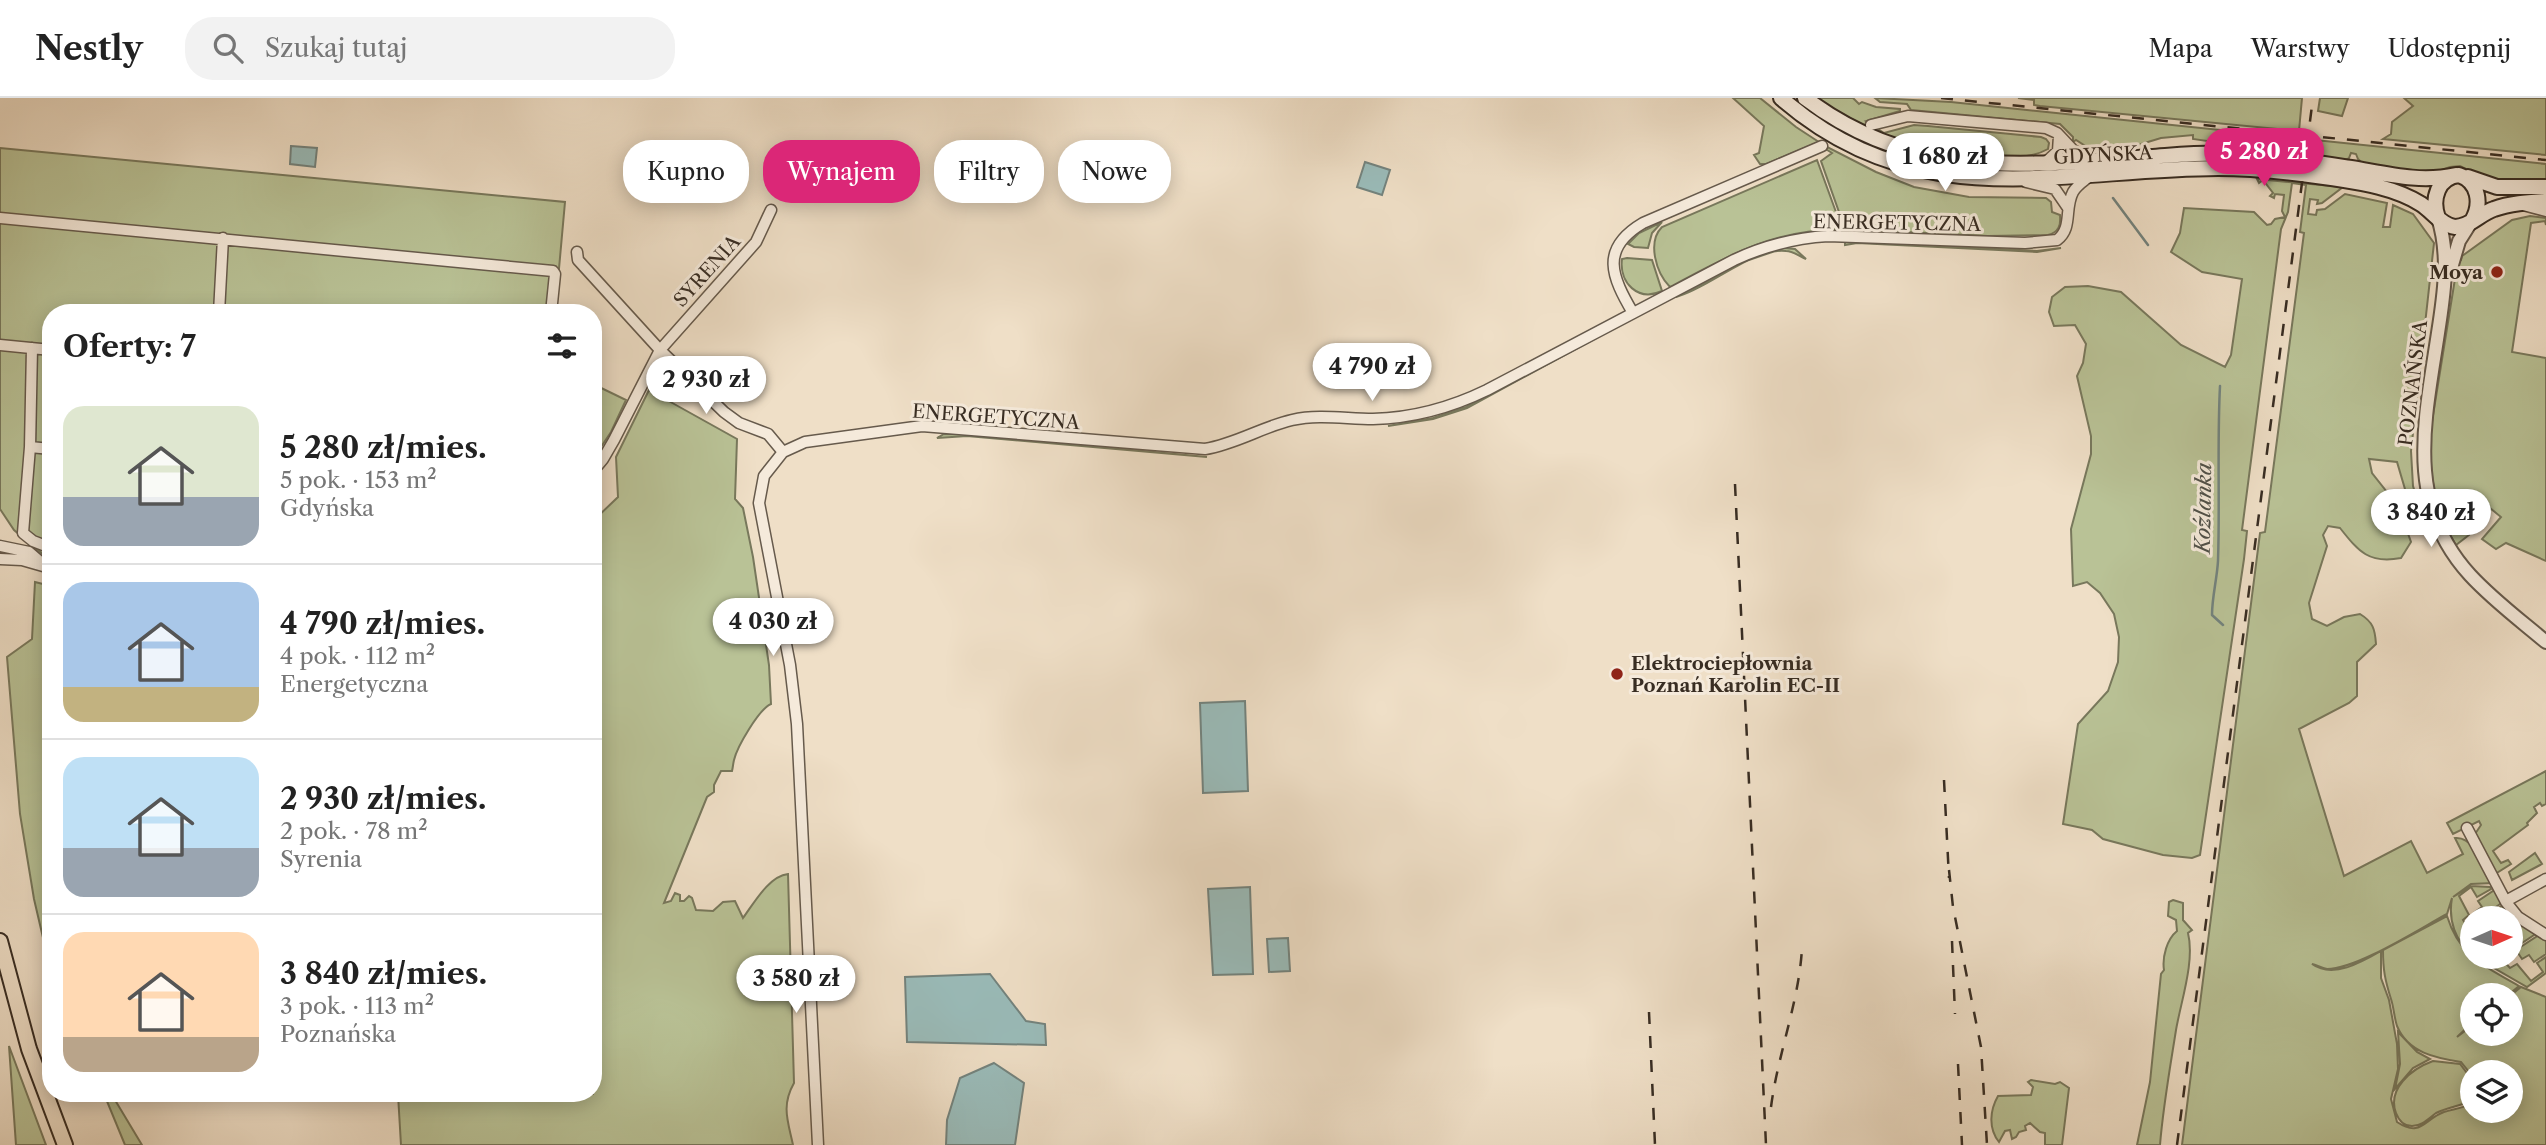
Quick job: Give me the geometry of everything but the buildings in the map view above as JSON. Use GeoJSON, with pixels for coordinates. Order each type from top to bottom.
{"type":"FeatureCollection","features":[{"type":"Feature","properties":{"kind":"main road","name":"GDYŃSKA"},"geometry":{"type":"LineString","coordinates":[[1781,98],[1831,134],[1893,162],[1962,178],[2015,180],[2092,168],[2235,154],[2293,159],[2416,178],[2433,179],[2460,175],[2497,187],[2546,187]]}},
{"type":"Feature","properties":{"kind":"main road","name":"GDYŃSKA"},"geometry":{"type":"LineString","coordinates":[[1805,98],[1861,132],[1921,154],[1975,164],[2045,163],[2092,168],[2216,168],[2322,177],[2395,192],[2415,200],[2438,218]]}},
{"type":"Feature","properties":{"kind":"main road"},"geometry":{"type":"LineString","coordinates":[[2472,221],[2477,211],[2478,198],[2472,183],[2460,175],[2448,178],[2436,193],[2435,204],[2438,218],[2454,227],[2472,221],[2490,210],[2546,201]]}},
{"type":"Feature","properties":{"kind":"main road"},"geometry":{"type":"LineString","coordinates":[[0,941],[29,1049],[42,1084]]}},
{"type":"Feature","properties":{"kind":"main road"},"geometry":{"type":"LineString","coordinates":[[49,1102],[65,1145]]}},
{"type":"Feature","properties":{"kind":"street"},"geometry":{"type":"LineString","coordinates":[[1871,125],[1897,117],[1926,116],[2046,128],[2059,136],[2092,168]]}},
{"type":"Feature","properties":{"kind":"street"},"geometry":{"type":"LineString","coordinates":[[2045,163],[2058,151],[2059,136]]}},
{"type":"Feature","properties":{"kind":"street"},"geometry":{"type":"LineString","coordinates":[[1633,313],[1619,289],[1613,269],[1615,253],[1625,236],[1643,223],[1822,146]]}},
{"type":"Feature","properties":{"kind":"street","name":"ENERGETYCZNA"},"geometry":{"type":"LineString","coordinates":[[783,452],[805,442],[922,426],[1205,449],[1231,444],[1290,421],[1309,417],[1374,419],[1447,408],[1468,400],[1734,260],[1778,243],[1843,235],[2016,243],[2051,242],[2065,233],[2068,208],[2075,189],[2092,168]]}},
{"type":"Feature","properties":{"kind":"street"},"geometry":{"type":"LineString","coordinates":[[2015,180],[2055,189],[2068,208]]}},
{"type":"Feature","properties":{"kind":"street"},"geometry":{"type":"LineString","coordinates":[[2518,204],[2546,211]]}},
{"type":"Feature","properties":{"kind":"street","name":"SYRENIA"},"geometry":{"type":"LineString","coordinates":[[602,460],[660,350],[756,242],[771,210]]}},
{"type":"Feature","properties":{"kind":"street"},"geometry":{"type":"LineString","coordinates":[[0,218],[553,271],[552,304]]}},
{"type":"Feature","properties":{"kind":"street","name":"POZNAŃSKA"},"geometry":{"type":"LineString","coordinates":[[2438,218],[2445,245],[2444,292],[2423,437],[2423,467],[2431,506],[2444,538],[2470,575],[2546,642]]}},
{"type":"Feature","properties":{"kind":"street","name":"POZNAŃSKA"},"geometry":{"type":"LineString","coordinates":[[2444,292],[2459,241],[2472,221]]}},
{"type":"Feature","properties":{"kind":"street"},"geometry":{"type":"LineString","coordinates":[[219,304],[223,238]]}},
{"type":"Feature","properties":{"kind":"street"},"geometry":{"type":"LineString","coordinates":[[577,252],[578,260],[660,350],[724,412],[739,423],[768,434],[783,452],[764,476],[759,503],[790,665],[797,724],[818,1145]]}},
{"type":"Feature","properties":{"kind":"street"},"geometry":{"type":"LineString","coordinates":[[0,345],[42,349]]}},
{"type":"Feature","properties":{"kind":"street"},"geometry":{"type":"LineString","coordinates":[[23,533],[30,447],[32,348]]}},
{"type":"Feature","properties":{"kind":"street"},"geometry":{"type":"LineString","coordinates":[[30,447],[42,448]]}},
{"type":"Feature","properties":{"kind":"street"},"geometry":{"type":"LineString","coordinates":[[23,533],[13,540],[5,559],[42,567]]}},
{"type":"Feature","properties":{"kind":"street"},"geometry":{"type":"LineString","coordinates":[[23,533],[42,544]]}},
{"type":"Feature","properties":{"kind":"street"},"geometry":{"type":"LineString","coordinates":[[0,546],[29,552],[42,563]]}},
{"type":"Feature","properties":{"kind":"street"},"geometry":{"type":"LineString","coordinates":[[2467,828],[2505,901],[2518,917],[2546,935]]}},
{"type":"Feature","properties":{"kind":"street"},"geometry":{"type":"LineString","coordinates":[[2505,901],[2546,879]]}},
{"type":"Feature","properties":{"kind":"green space"},"geometry":{"type":"Polygon","coordinates":[[[1733,98],[1760,98],[1825,146],[1876,172],[1914,187],[1969,197],[2046,198],[2051,202],[2052,212],[2060,215],[2058,228],[2048,235],[1988,236],[1845,229],[1821,161],[1832,153],[1816,143],[1766,164],[1760,164],[1754,155],[1759,153],[1764,126],[1733,98]]]}},
{"type":"Feature","properties":{"kind":"green space"},"geometry":{"type":"Polygon","coordinates":[[[1816,98],[1853,98],[1859,104],[1862,102],[1876,107],[1900,109],[1866,121],[1884,133],[1914,125],[2041,137],[2049,143],[2048,149],[2022,157],[1945,153],[1878,132],[1816,98]]]}},
{"type":"Feature","properties":{"kind":"green space"},"geometry":{"type":"Polygon","coordinates":[[[1875,98],[1951,102],[2546,164],[2546,181],[2489,180],[2460,166],[2436,172],[2410,172],[2362,163],[2356,154],[2351,153],[2344,161],[2193,139],[2193,135],[2161,138],[2138,145],[2087,147],[2076,140],[2073,142],[2073,137],[2060,124],[1911,110],[1907,104],[1880,102],[1875,98]]]}},
{"type":"Feature","properties":{"kind":"green space"},"geometry":{"type":"Polygon","coordinates":[[[2018,98],[2302,98],[2299,131],[2040,106],[2034,105],[2034,100],[2018,98]]]}},
{"type":"Feature","properties":{"kind":"green space"},"geometry":{"type":"Polygon","coordinates":[[[2320,98],[2348,98],[2342,116],[2318,111],[2320,98]]]}},
{"type":"Feature","properties":{"kind":"green space"},"geometry":{"type":"Polygon","coordinates":[[[2404,98],[2546,98],[2546,155],[2383,139],[2391,134],[2392,122],[2413,106],[2404,98]]]}},
{"type":"Feature","properties":{"kind":"green space"},"geometry":{"type":"Polygon","coordinates":[[[0,148],[565,202],[556,304],[42,304],[42,553],[14,530],[0,509],[0,148]]]}},
{"type":"Feature","properties":{"kind":"green space"},"geometry":{"type":"Polygon","coordinates":[[[1817,160],[1840,223],[1839,229],[1792,234],[1771,240],[1732,255],[1670,287],[1665,281],[1657,266],[1654,249],[1657,233],[1662,227],[1817,160]]]}},
{"type":"Feature","properties":{"kind":"green space"},"geometry":{"type":"Polygon","coordinates":[[[2257,179],[2343,187],[2322,203],[2317,204],[2318,200],[2310,199],[2308,214],[2316,215],[2317,210],[2325,209],[2345,194],[2387,203],[2383,227],[2390,227],[2393,205],[2413,214],[2434,243],[2411,451],[2413,486],[2427,532],[2410,506],[2397,462],[2369,459],[2372,473],[2398,506],[2411,542],[2401,558],[2381,559],[2359,550],[2340,528],[2328,526],[2323,535],[2327,546],[2309,603],[2312,619],[2327,626],[2344,617],[2360,614],[2372,626],[2376,644],[2357,662],[2357,696],[2349,703],[2299,729],[2344,876],[2411,841],[2427,873],[2463,854],[2455,838],[2468,842],[2473,847],[2493,883],[2471,884],[2453,897],[2471,886],[2491,889],[2477,897],[2471,887],[2459,896],[2464,906],[2460,906],[2460,941],[2452,922],[2452,898],[2447,914],[2371,956],[2327,969],[2312,964],[2329,970],[2338,969],[2356,964],[2381,951],[2381,978],[2389,1000],[2397,1044],[2398,1069],[2391,1099],[2397,1122],[2417,1128],[2437,1115],[2460,1108],[2460,1123],[2523,1123],[2523,1060],[2460,1062],[2433,1056],[2415,1048],[2397,1026],[2385,975],[2383,950],[2447,916],[2452,930],[2460,943],[2460,970],[2492,970],[2514,983],[2460,983],[2460,1034],[2457,1037],[2460,1035],[2460,1046],[2523,1046],[2523,988],[2546,997],[2546,1145],[2182,1145],[2260,533],[2265,532],[2304,233],[2300,232],[2306,185],[2292,183],[2288,212],[2281,229],[2242,530],[2247,531],[2244,559],[2200,855],[2192,858],[2163,855],[2103,839],[2092,830],[2063,824],[2078,724],[2108,691],[2118,662],[2119,637],[2114,614],[2100,593],[2087,582],[2073,586],[2071,529],[2091,454],[2091,436],[2077,376],[2083,363],[2086,344],[2075,325],[2054,326],[2049,312],[2052,297],[2065,287],[2088,286],[2121,292],[2181,345],[2225,367],[2231,355],[2242,279],[2202,272],[2171,252],[2180,233],[2184,208],[2254,212],[2267,225],[2275,219],[2285,217],[2282,211],[2284,195],[2275,194],[2274,198],[2270,196],[2273,193],[2263,180],[2259,183],[2257,179]]]}},
{"type":"Feature","properties":{"kind":"green space"},"geometry":{"type":"Polygon","coordinates":[[[2530,216],[2546,218],[2546,225],[2545,221],[2531,223],[2512,352],[2546,358],[2546,561],[2506,543],[2496,549],[2482,539],[2501,517],[2468,490],[2456,501],[2469,535],[2456,545],[2438,506],[2431,463],[2430,434],[2458,260],[2512,220],[2530,216]]]}},
{"type":"Feature","properties":{"kind":"green space"},"geometry":{"type":"Polygon","coordinates":[[[1662,222],[1652,233],[1648,248],[1628,244],[1639,233],[1662,222]]]}},
{"type":"Feature","properties":{"kind":"green space"},"geometry":{"type":"Polygon","coordinates":[[[1845,241],[2037,251],[2061,248],[2037,252],[1857,243],[1845,245],[1845,241]]]}},
{"type":"Feature","properties":{"kind":"green space"},"geometry":{"type":"Polygon","coordinates":[[[1795,249],[1806,259],[1789,251],[1774,251],[1795,249]]]}},
{"type":"Feature","properties":{"kind":"green space"},"geometry":{"type":"Polygon","coordinates":[[[1622,259],[1652,260],[1662,291],[1645,294],[1632,288],[1627,283],[1622,268],[1622,259]]]}},
{"type":"Feature","properties":{"kind":"green space"},"geometry":{"type":"Polygon","coordinates":[[[1749,260],[1689,293],[1676,297],[1743,262],[1749,260]]]}},
{"type":"Feature","properties":{"kind":"green space"},"geometry":{"type":"Polygon","coordinates":[[[1596,338],[1467,408],[1433,419],[1388,426],[1433,418],[1466,407],[1596,338]]]}},
{"type":"Feature","properties":{"kind":"green space"},"geometry":{"type":"Polygon","coordinates":[[[602,388],[626,400],[602,446],[602,388]]]}},
{"type":"Feature","properties":{"kind":"green space"},"geometry":{"type":"Polygon","coordinates":[[[649,390],[737,439],[735,499],[743,508],[753,557],[769,665],[771,704],[755,720],[744,738],[732,771],[721,771],[714,785],[714,792],[707,797],[664,903],[671,901],[675,893],[680,895],[680,901],[689,896],[692,898],[696,910],[713,911],[723,902],[735,901],[743,918],[768,885],[788,874],[794,1083],[788,1099],[787,1114],[793,1145],[401,1145],[398,1102],[602,1102],[602,512],[618,497],[616,457],[649,390]]]}},
{"type":"Feature","properties":{"kind":"green space"},"geometry":{"type":"Polygon","coordinates":[[[944,434],[975,435],[1207,457],[967,436],[937,438],[944,434]]]}},
{"type":"Feature","properties":{"kind":"green space"},"geometry":{"type":"Polygon","coordinates":[[[35,582],[42,584],[42,933],[20,814],[7,657],[32,639],[35,582]]]}},
{"type":"Feature","properties":{"kind":"green space"},"geometry":{"type":"Polygon","coordinates":[[[2546,771],[2546,804],[2542,806],[2540,803],[2534,807],[2537,813],[2528,825],[2493,851],[2501,863],[2508,860],[2511,864],[2495,874],[2475,834],[2481,825],[2479,821],[2453,834],[2447,823],[2546,771]]]}},
{"type":"Feature","properties":{"kind":"green space"},"geometry":{"type":"Polygon","coordinates":[[[2535,853],[2542,864],[2512,880],[2509,872],[2535,853]]]}},
{"type":"Feature","properties":{"kind":"green space"},"geometry":{"type":"Polygon","coordinates":[[[2496,889],[2503,902],[2497,906],[2481,906],[2478,901],[2496,889]]]}},
{"type":"Feature","properties":{"kind":"green space"},"geometry":{"type":"Polygon","coordinates":[[[2173,900],[2183,903],[2183,920],[2192,930],[2188,933],[2189,968],[2176,1030],[2160,1145],[2137,1145],[2150,1082],[2161,974],[2168,943],[2177,931],[2176,920],[2168,916],[2169,902],[2173,900]]]}},
{"type":"Feature","properties":{"kind":"green space"},"geometry":{"type":"Polygon","coordinates":[[[2524,925],[2537,933],[2524,942],[2524,925]]]}},
{"type":"Feature","properties":{"kind":"green space"},"geometry":{"type":"Polygon","coordinates":[[[2539,935],[2546,939],[2546,954],[2534,962],[2529,955],[2524,958],[2524,945],[2539,935]]]}},
{"type":"Feature","properties":{"kind":"green space"},"geometry":{"type":"Polygon","coordinates":[[[2546,957],[2546,973],[2527,987],[2498,970],[2522,970],[2531,981],[2543,972],[2537,963],[2546,957]]]}},
{"type":"Feature","properties":{"kind":"green space"},"geometry":{"type":"Polygon","coordinates":[[[2398,1032],[2417,1052],[2430,1059],[2413,1068],[2395,1089],[2400,1064],[2398,1032]]]}},
{"type":"Feature","properties":{"kind":"green space"},"geometry":{"type":"Polygon","coordinates":[[[9,1046],[46,1145],[16,1145],[9,1046]]]}},
{"type":"Feature","properties":{"kind":"green space"},"geometry":{"type":"Polygon","coordinates":[[[2433,1061],[2460,1064],[2460,1105],[2412,1126],[2400,1121],[2394,1104],[2398,1088],[2417,1069],[2433,1061]]]}},
{"type":"Feature","properties":{"kind":"green space"},"geometry":{"type":"Polygon","coordinates":[[[2031,1080],[2055,1084],[2060,1082],[2069,1088],[2062,1145],[2045,1145],[2045,1133],[2030,1123],[2025,1126],[2026,1130],[2019,1132],[2012,1139],[2010,1130],[2005,1131],[1999,1142],[1995,1137],[1991,1119],[1998,1096],[2031,1095],[2033,1087],[2028,1082],[2031,1080]]]}},
{"type":"Feature","properties":{"kind":"green space"},"geometry":{"type":"Polygon","coordinates":[[[107,1102],[116,1102],[142,1145],[125,1145],[107,1102]]]}},
{"type":"Feature","properties":{"kind":"water"},"geometry":{"type":"Polygon","coordinates":[[[291,146],[317,148],[315,167],[290,164],[291,146]]]}},
{"type":"Feature","properties":{"kind":"water"},"geometry":{"type":"Polygon","coordinates":[[[1365,162],[1390,170],[1382,195],[1357,187],[1365,162]]]}},
{"type":"Feature","properties":{"kind":"water"},"geometry":{"type":"Polygon","coordinates":[[[1245,701],[1248,791],[1203,793],[1200,703],[1245,701]]]}},
{"type":"Feature","properties":{"kind":"water"},"geometry":{"type":"Polygon","coordinates":[[[1250,887],[1253,974],[1213,975],[1208,889],[1250,887]]]}},
{"type":"Feature","properties":{"kind":"water"},"geometry":{"type":"Polygon","coordinates":[[[1288,938],[1290,971],[1269,972],[1267,939],[1288,938]]]}},
{"type":"Feature","properties":{"kind":"water"},"geometry":{"type":"Polygon","coordinates":[[[990,974],[1026,1021],[1045,1024],[1046,1045],[907,1042],[905,977],[990,974]]]}},
{"type":"Feature","properties":{"kind":"water"},"geometry":{"type":"Polygon","coordinates":[[[994,1063],[1024,1083],[1015,1145],[946,1145],[947,1120],[960,1078],[994,1063]]]}},
{"type":"Feature","properties":{"kind":"waterway"},"geometry":{"type":"LineString","coordinates":[[2113,198],[2148,245]]}},
{"type":"Feature","properties":{"kind":"waterway","name":"Koźlanka"},"geometry":{"type":"LineString","coordinates":[[2220,386],[2218,561],[2212,615],[2223,625]]}},
{"type":"Feature","properties":{"kind":"railway"},"geometry":{"type":"LineString","coordinates":[[1941,98],[2546,160]]}},
{"type":"Feature","properties":{"kind":"railway"},"geometry":{"type":"LineString","coordinates":[[2177,1145],[2313,98]]}},
{"type":"Feature","properties":{"kind":"railway"},"geometry":{"type":"LineString","coordinates":[[1735,484],[1766,1145]]}},
{"type":"Feature","properties":{"kind":"railway"},"geometry":{"type":"LineString","coordinates":[[1944,780],[1949,878]]}},
{"type":"Feature","properties":{"kind":"railway"},"geometry":{"type":"LineString","coordinates":[[1949,870],[1953,907],[1981,1047],[1987,1145]]}},
{"type":"Feature","properties":{"kind":"railway"},"geometry":{"type":"LineString","coordinates":[[1952,941],[1955,1014]]}},
{"type":"Feature","properties":{"kind":"railway"},"geometry":{"type":"LineString","coordinates":[[1771,1107],[1797,988],[1802,948]]}},
{"type":"Feature","properties":{"kind":"railway"},"geometry":{"type":"LineString","coordinates":[[1649,1012],[1655,1145]]}},
{"type":"Feature","properties":{"kind":"railway"},"geometry":{"type":"LineString","coordinates":[[1958,1064],[1962,1145]]}},
{"type":"Feature","properties":{"kind":"place","name":"Moya"},"geometry":{"type":"Point","coordinates":[2497,272]}},
{"type":"Feature","properties":{"kind":"place","name":"Elektrociepłownia Poznań Karolin EC-II"},"geometry":{"type":"Point","coordinates":[1617,674]}}]}
